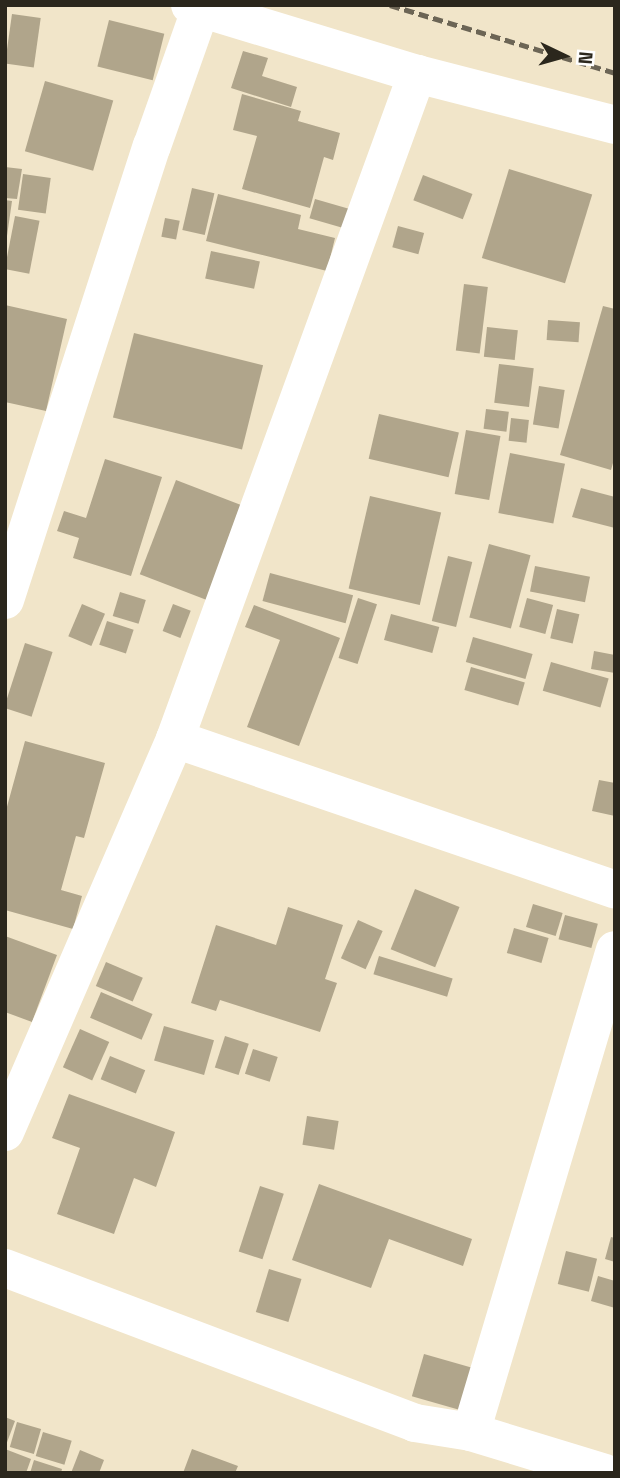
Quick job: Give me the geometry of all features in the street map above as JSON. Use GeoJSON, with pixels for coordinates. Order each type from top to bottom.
{"type":"FeatureCollection","features":[{"type":"Feature","properties":{"kind":"street"},"geometry":{"type":"LineString","coordinates":[[5,600],[195,7],[417,74],[615,125]]}},
{"type":"Feature","properties":{"kind":"street"},"geometry":{"type":"LineString","coordinates":[[5,1132],[175,739],[417,74]]}},
{"type":"Feature","properties":{"kind":"street"},"geometry":{"type":"LineString","coordinates":[[175,739],[615,890]]}},
{"type":"Feature","properties":{"kind":"street"},"geometry":{"type":"LineString","coordinates":[[471,1433],[615,950]]}},
{"type":"Feature","properties":{"kind":"street"},"geometry":{"type":"LineString","coordinates":[[5,1268],[415,1423],[471,1433],[605,1473]]}},
{"type":"Feature","properties":{"kind":"building"},"geometry":{"type":"Polygon","coordinates":[[[12,14],[41,18],[34,68],[5,64],[12,14]]]}},
{"type":"Feature","properties":{"kind":"building"},"geometry":{"type":"Polygon","coordinates":[[[109,20],[164,34],[153,80],[97,67],[109,20]]]}},
{"type":"Feature","properties":{"kind":"building"},"geometry":{"type":"Polygon","coordinates":[[[243,51],[268,58],[262,76],[297,87],[291,107],[231,88],[243,51]]]}},
{"type":"Feature","properties":{"kind":"building"},"geometry":{"type":"Polygon","coordinates":[[[45,81],[113,101],[93,171],[25,151],[45,81]]]}},
{"type":"Feature","properties":{"kind":"building"},"geometry":{"type":"Polygon","coordinates":[[[242,94],[301,111],[298,121],[340,133],[333,160],[324,157],[310,208],[242,189],[257,136],[233,130],[242,94]]]}},
{"type":"Feature","properties":{"kind":"building"},"geometry":{"type":"Polygon","coordinates":[[[5,167],[22,169],[17,199],[5,198],[5,167]]]}},
{"type":"Feature","properties":{"kind":"building"},"geometry":{"type":"Polygon","coordinates":[[[509,169],[592,194],[565,283],[482,258],[509,169]]]}},
{"type":"Feature","properties":{"kind":"building"},"geometry":{"type":"Polygon","coordinates":[[[23,174],[51,178],[46,214],[18,210],[23,174]]]}},
{"type":"Feature","properties":{"kind":"building"},"geometry":{"type":"Polygon","coordinates":[[[423,175],[472,194],[463,219],[413,200],[423,175]]]}},
{"type":"Feature","properties":{"kind":"building"},"geometry":{"type":"Polygon","coordinates":[[[192,188],[214,193],[205,235],[182,230],[192,188]]]}},
{"type":"Feature","properties":{"kind":"building"},"geometry":{"type":"Polygon","coordinates":[[[218,194],[301,215],[298,229],[335,238],[327,271],[206,241],[218,194]]]}},
{"type":"Feature","properties":{"kind":"building"},"geometry":{"type":"Polygon","coordinates":[[[315,199],[350,209],[344,228],[309,218],[315,199]]]}},
{"type":"Feature","properties":{"kind":"building"},"geometry":{"type":"Polygon","coordinates":[[[5,200],[12,201],[7,236],[5,236],[5,200]]]}},
{"type":"Feature","properties":{"kind":"building"},"geometry":{"type":"Polygon","coordinates":[[[15,216],[40,221],[29,274],[5,269],[15,216]]]}},
{"type":"Feature","properties":{"kind":"building"},"geometry":{"type":"Polygon","coordinates":[[[165,218],[180,221],[176,240],[161,237],[165,218]]]}},
{"type":"Feature","properties":{"kind":"building"},"geometry":{"type":"Polygon","coordinates":[[[398,226],[424,233],[418,254],[392,247],[398,226]]]}},
{"type":"Feature","properties":{"kind":"building"},"geometry":{"type":"Polygon","coordinates":[[[211,251],[260,261],[254,289],[205,278],[211,251]]]}},
{"type":"Feature","properties":{"kind":"building"},"geometry":{"type":"Polygon","coordinates":[[[464,284],[488,287],[480,353],[456,351],[464,284]]]}},
{"type":"Feature","properties":{"kind":"building"},"geometry":{"type":"Polygon","coordinates":[[[5,305],[67,319],[46,411],[5,402],[5,305]]]}},
{"type":"Feature","properties":{"kind":"building"},"geometry":{"type":"Polygon","coordinates":[[[603,306],[615,309],[615,456],[611,470],[560,455],[603,306]]]}},
{"type":"Feature","properties":{"kind":"building"},"geometry":{"type":"Polygon","coordinates":[[[548,320],[580,322],[579,342],[547,340],[548,320]]]}},
{"type":"Feature","properties":{"kind":"building"},"geometry":{"type":"Polygon","coordinates":[[[487,327],[518,330],[515,360],[484,357],[487,327]]]}},
{"type":"Feature","properties":{"kind":"building"},"geometry":{"type":"Polygon","coordinates":[[[134,333],[263,365],[242,450],[113,417],[134,333]]]}},
{"type":"Feature","properties":{"kind":"building"},"geometry":{"type":"Polygon","coordinates":[[[499,364],[534,368],[529,407],[494,403],[499,364]]]}},
{"type":"Feature","properties":{"kind":"building"},"geometry":{"type":"Polygon","coordinates":[[[539,386],[565,390],[559,429],[533,425],[539,386]]]}},
{"type":"Feature","properties":{"kind":"building"},"geometry":{"type":"Polygon","coordinates":[[[486,409],[509,412],[506,432],[484,429],[486,409]]]}},
{"type":"Feature","properties":{"kind":"building"},"geometry":{"type":"Polygon","coordinates":[[[379,414],[459,432],[449,477],[369,459],[379,414]]]}},
{"type":"Feature","properties":{"kind":"building"},"geometry":{"type":"Polygon","coordinates":[[[511,418],[529,420],[526,443],[509,441],[511,418]]]}},
{"type":"Feature","properties":{"kind":"building"},"geometry":{"type":"Polygon","coordinates":[[[466,430],[500,436],[489,500],[455,494],[466,430]]]}},
{"type":"Feature","properties":{"kind":"building"},"geometry":{"type":"Polygon","coordinates":[[[510,453],[565,464],[553,524],[498,513],[510,453]]]}},
{"type":"Feature","properties":{"kind":"building"},"geometry":{"type":"Polygon","coordinates":[[[105,459],[162,477],[131,576],[73,558],[79,538],[57,531],[64,511],[86,518],[105,459]]]}},
{"type":"Feature","properties":{"kind":"building"},"geometry":{"type":"Polygon","coordinates":[[[176,480],[242,505],[206,600],[140,574],[176,480]]]}},
{"type":"Feature","properties":{"kind":"building"},"geometry":{"type":"Polygon","coordinates":[[[581,488],[615,497],[615,528],[572,517],[581,488]]]}},
{"type":"Feature","properties":{"kind":"building"},"geometry":{"type":"Polygon","coordinates":[[[370,496],[441,512],[420,605],[349,589],[370,496]]]}},
{"type":"Feature","properties":{"kind":"building"},"geometry":{"type":"Polygon","coordinates":[[[489,544],[531,555],[511,629],[469,617],[489,544]]]}},
{"type":"Feature","properties":{"kind":"building"},"geometry":{"type":"Polygon","coordinates":[[[448,556],[472,562],[456,627],[432,621],[448,556]]]}},
{"type":"Feature","properties":{"kind":"building"},"geometry":{"type":"Polygon","coordinates":[[[535,566],[590,577],[585,602],[530,592],[535,566]]]}},
{"type":"Feature","properties":{"kind":"building"},"geometry":{"type":"Polygon","coordinates":[[[270,573],[353,595],[346,623],[262,601],[270,573]]]}},
{"type":"Feature","properties":{"kind":"building"},"geometry":{"type":"Polygon","coordinates":[[[120,592],[146,600],[139,624],[113,616],[120,592]]]}},
{"type":"Feature","properties":{"kind":"building"},"geometry":{"type":"Polygon","coordinates":[[[358,598],[377,604],[358,664],[339,658],[358,598]]]}},
{"type":"Feature","properties":{"kind":"building"},"geometry":{"type":"Polygon","coordinates":[[[527,598],[553,605],[545,634],[519,627],[527,598]]]}},
{"type":"Feature","properties":{"kind":"building"},"geometry":{"type":"Polygon","coordinates":[[[82,604],[105,614],[91,646],[68,636],[82,604]]]}},
{"type":"Feature","properties":{"kind":"building"},"geometry":{"type":"Polygon","coordinates":[[[173,604],[191,611],[180,638],[163,631],[173,604]]]}},
{"type":"Feature","properties":{"kind":"building"},"geometry":{"type":"Polygon","coordinates":[[[254,605],[340,638],[299,746],[247,727],[280,640],[245,627],[254,605]]]}},
{"type":"Feature","properties":{"kind":"building"},"geometry":{"type":"Polygon","coordinates":[[[557,609],[579,614],[573,643],[550,638],[557,609]]]}},
{"type":"Feature","properties":{"kind":"building"},"geometry":{"type":"Polygon","coordinates":[[[391,614],[439,627],[432,653],[384,640],[391,614]]]}},
{"type":"Feature","properties":{"kind":"building"},"geometry":{"type":"Polygon","coordinates":[[[107,621],[134,630],[126,653],[99,645],[107,621]]]}},
{"type":"Feature","properties":{"kind":"building"},"geometry":{"type":"Polygon","coordinates":[[[473,637],[533,654],[525,679],[466,662],[473,637]]]}},
{"type":"Feature","properties":{"kind":"building"},"geometry":{"type":"Polygon","coordinates":[[[25,643],[53,652],[32,717],[5,708],[25,643]]]}},
{"type":"Feature","properties":{"kind":"building"},"geometry":{"type":"Polygon","coordinates":[[[594,651],[615,655],[615,673],[591,669],[594,651]]]}},
{"type":"Feature","properties":{"kind":"building"},"geometry":{"type":"Polygon","coordinates":[[[551,662],[609,679],[600,707],[543,691],[551,662]]]}},
{"type":"Feature","properties":{"kind":"building"},"geometry":{"type":"Polygon","coordinates":[[[471,667],[525,682],[518,706],[464,690],[471,667]]]}},
{"type":"Feature","properties":{"kind":"building"},"geometry":{"type":"Polygon","coordinates":[[[25,741],[105,763],[84,838],[76,836],[61,890],[82,896],[73,929],[5,910],[5,814],[25,741]]]}},
{"type":"Feature","properties":{"kind":"building"},"geometry":{"type":"Polygon","coordinates":[[[599,780],[615,783],[615,816],[592,811],[599,780]]]}},
{"type":"Feature","properties":{"kind":"building"},"geometry":{"type":"Polygon","coordinates":[[[415,889],[460,907],[435,967],[391,949],[415,889]]]}},
{"type":"Feature","properties":{"kind":"building"},"geometry":{"type":"Polygon","coordinates":[[[533,904],[563,913],[556,936],[526,927],[533,904]]]}},
{"type":"Feature","properties":{"kind":"building"},"geometry":{"type":"Polygon","coordinates":[[[288,907],[343,925],[325,979],[337,983],[320,1032],[220,1000],[216,1011],[191,1003],[216,925],[276,945],[288,907]]]}},
{"type":"Feature","properties":{"kind":"building"},"geometry":{"type":"Polygon","coordinates":[[[565,915],[598,924],[591,948],[559,939],[565,915]]]}},
{"type":"Feature","properties":{"kind":"building"},"geometry":{"type":"Polygon","coordinates":[[[358,920],[383,931],[366,969],[341,958],[358,920]]]}},
{"type":"Feature","properties":{"kind":"building"},"geometry":{"type":"Polygon","coordinates":[[[514,928],[549,938],[541,963],[507,953],[514,928]]]}},
{"type":"Feature","properties":{"kind":"building"},"geometry":{"type":"Polygon","coordinates":[[[5,936],[57,955],[32,1022],[5,1012],[5,936]]]}},
{"type":"Feature","properties":{"kind":"building"},"geometry":{"type":"Polygon","coordinates":[[[379,956],[453,979],[447,997],[373,974],[379,956]]]}},
{"type":"Feature","properties":{"kind":"building"},"geometry":{"type":"Polygon","coordinates":[[[106,962],[143,978],[133,1002],[96,986],[106,962]]]}},
{"type":"Feature","properties":{"kind":"building"},"geometry":{"type":"Polygon","coordinates":[[[101,992],[153,1014],[142,1040],[90,1018],[101,992]]]}},
{"type":"Feature","properties":{"kind":"building"},"geometry":{"type":"Polygon","coordinates":[[[164,1026],[214,1040],[204,1075],[154,1061],[164,1026]]]}},
{"type":"Feature","properties":{"kind":"building"},"geometry":{"type":"Polygon","coordinates":[[[80,1029],[109,1042],[92,1080],[63,1067],[80,1029]]]}},
{"type":"Feature","properties":{"kind":"building"},"geometry":{"type":"Polygon","coordinates":[[[225,1036],[249,1044],[239,1075],[215,1067],[225,1036]]]}},
{"type":"Feature","properties":{"kind":"building"},"geometry":{"type":"Polygon","coordinates":[[[253,1049],[278,1057],[270,1082],[245,1074],[253,1049]]]}},
{"type":"Feature","properties":{"kind":"building"},"geometry":{"type":"Polygon","coordinates":[[[110,1056],[145,1070],[136,1093],[101,1079],[110,1056]]]}},
{"type":"Feature","properties":{"kind":"building"},"geometry":{"type":"Polygon","coordinates":[[[69,1094],[175,1132],[156,1187],[134,1178],[114,1234],[57,1214],[80,1148],[52,1138],[69,1094]]]}},
{"type":"Feature","properties":{"kind":"building"},"geometry":{"type":"Polygon","coordinates":[[[307,1116],[339,1121],[334,1150],[302,1145],[307,1116]]]}},
{"type":"Feature","properties":{"kind":"building"},"geometry":{"type":"Polygon","coordinates":[[[319,1184],[472,1239],[463,1266],[389,1239],[371,1288],[292,1260],[319,1184]]]}},
{"type":"Feature","properties":{"kind":"building"},"geometry":{"type":"Polygon","coordinates":[[[260,1186],[284,1194],[262,1259],[239,1252],[260,1186]]]}},
{"type":"Feature","properties":{"kind":"building"},"geometry":{"type":"Polygon","coordinates":[[[611,1237],[615,1238],[615,1262],[605,1259],[611,1237]]]}},
{"type":"Feature","properties":{"kind":"building"},"geometry":{"type":"Polygon","coordinates":[[[566,1251],[597,1259],[589,1292],[558,1284],[566,1251]]]}},
{"type":"Feature","properties":{"kind":"building"},"geometry":{"type":"Polygon","coordinates":[[[269,1269],[302,1279],[288,1322],[256,1312],[269,1269]]]}},
{"type":"Feature","properties":{"kind":"building"},"geometry":{"type":"Polygon","coordinates":[[[598,1276],[615,1281],[615,1308],[591,1301],[598,1276]]]}},
{"type":"Feature","properties":{"kind":"building"},"geometry":{"type":"Polygon","coordinates":[[[424,1354],[473,1368],[461,1410],[412,1396],[424,1354]]]}},
{"type":"Feature","properties":{"kind":"building"},"geometry":{"type":"Polygon","coordinates":[[[5,1417],[15,1421],[6,1445],[5,1445],[5,1417]]]}},
{"type":"Feature","properties":{"kind":"building"},"geometry":{"type":"Polygon","coordinates":[[[17,1422],[41,1429],[34,1454],[10,1447],[17,1422]]]}},
{"type":"Feature","properties":{"kind":"building"},"geometry":{"type":"Polygon","coordinates":[[[43,1432],[72,1441],[64,1465],[36,1456],[43,1432]]]}},
{"type":"Feature","properties":{"kind":"building"},"geometry":{"type":"Polygon","coordinates":[[[5,1449],[31,1459],[26,1473],[5,1473],[5,1449]]]}},
{"type":"Feature","properties":{"kind":"building"},"geometry":{"type":"Polygon","coordinates":[[[192,1449],[238,1466],[235,1473],[183,1473],[192,1449]]]}},
{"type":"Feature","properties":{"kind":"building"},"geometry":{"type":"Polygon","coordinates":[[[80,1450],[104,1460],[99,1473],[71,1473],[80,1450]]]}},
{"type":"Feature","properties":{"kind":"building"},"geometry":{"type":"Polygon","coordinates":[[[34,1460],[62,1469],[61,1473],[30,1473],[34,1460]]]}},
{"type":"Feature","properties":{"kind":"railway"},"geometry":{"type":"LineString","coordinates":[[390,5],[615,73]]}}]}
